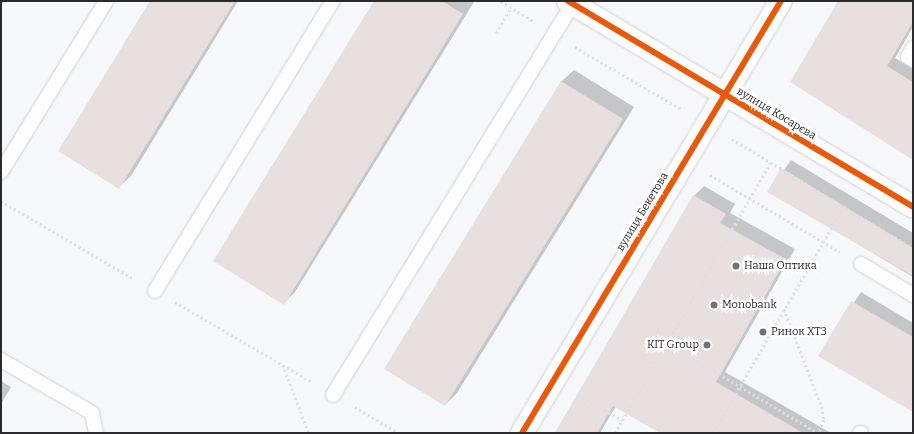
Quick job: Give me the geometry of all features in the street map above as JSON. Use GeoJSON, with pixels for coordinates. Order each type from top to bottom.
{"type":"FeatureCollection","features":[{"type":"Feature","properties":{"kind":"street","name":"вулиця Бекетова"},"geometry":{"type":"LineString","coordinates":[[522,433],[781,1]]}},
{"type":"Feature","properties":{"kind":"street","name":"вулиця Косарєва"},"geometry":{"type":"LineString","coordinates":[[570,2],[913,207]]}},
{"type":"Feature","properties":{"kind":"lane"},"geometry":{"type":"LineString","coordinates":[[1,172],[106,1]]}},
{"type":"Feature","properties":{"kind":"lane"},"geometry":{"type":"LineString","coordinates":[[155,291],[333,1]]}},
{"type":"Feature","properties":{"kind":"lane"},"geometry":{"type":"LineString","coordinates":[[333,395],[555,35],[570,2]]}},
{"type":"Feature","properties":{"kind":"lane"},"geometry":{"type":"LineString","coordinates":[[913,48],[908,57],[913,60]]}},
{"type":"Feature","properties":{"kind":"lane"},"geometry":{"type":"LineString","coordinates":[[861,264],[913,294]]}},
{"type":"Feature","properties":{"kind":"lane"},"geometry":{"type":"LineString","coordinates":[[1,360],[92,413],[96,433]]}},
{"type":"Feature","properties":{"kind":"path"},"geometry":{"type":"LineString","coordinates":[[501,1],[555,35],[771,162],[913,248]]}},
{"type":"Feature","properties":{"kind":"path"},"geometry":{"type":"LineString","coordinates":[[496,33],[511,7]]}},
{"type":"Feature","properties":{"kind":"path"},"geometry":{"type":"LineString","coordinates":[[615,433],[771,162]]}},
{"type":"Feature","properties":{"kind":"path"},"geometry":{"type":"LineString","coordinates":[[703,171],[861,264]]}},
{"type":"Feature","properties":{"kind":"path"},"geometry":{"type":"LineString","coordinates":[[1,201],[399,433]]}},
{"type":"Feature","properties":{"kind":"path"},"geometry":{"type":"LineString","coordinates":[[713,433],[844,206]]}},
{"type":"Feature","properties":{"kind":"path"},"geometry":{"type":"LineString","coordinates":[[667,343],[818,433],[824,420],[822,407],[784,309]]}},
{"type":"Feature","properties":{"kind":"path"},"geometry":{"type":"LineString","coordinates":[[283,365],[308,433]]}},
{"type":"Feature","properties":{"kind":"path"},"geometry":{"type":"LineString","coordinates":[[553,381],[622,420]]}},
{"type":"Feature","properties":{"kind":"building"},"geometry":{"type":"Polygon","coordinates":[[[150,1],[235,1],[119,189],[58,151],[150,1]]]}},
{"type":"Feature","properties":{"kind":"building"},"geometry":{"type":"Polygon","coordinates":[[[374,1],[442,1],[463,14],[284,305],[213,261],[374,1]]]}},
{"type":"Feature","properties":{"kind":"building"},"geometry":{"type":"Polygon","coordinates":[[[838,1],[913,1],[913,22],[887,66],[913,82],[913,160],[790,82],[838,1]]]}},
{"type":"Feature","properties":{"kind":"building"},"geometry":{"type":"Polygon","coordinates":[[[561,81],[623,119],[445,406],[384,369],[561,81]]]}},
{"type":"Feature","properties":{"kind":"building"},"geometry":{"type":"Polygon","coordinates":[[[781,168],[913,248],[913,276],[767,192],[781,168]]]}},
{"type":"Feature","properties":{"kind":"building"},"geometry":{"type":"Polygon","coordinates":[[[693,195],[726,214],[720,223],[786,259],[716,382],[803,433],[660,433],[613,406],[597,433],[555,433],[693,195]]]}},
{"type":"Feature","properties":{"kind":"building"},"geometry":{"type":"Polygon","coordinates":[[[851,301],[913,337],[913,412],[818,356],[851,301]]]}},
{"type":"Feature","properties":{"kind":"cycle path"},"geometry":{"type":"LineString","coordinates":[[568,1],[913,207]]}},
{"type":"Feature","properties":{"kind":"cycle path"},"geometry":{"type":"LineString","coordinates":[[522,433],[781,1]]}},
{"type":"Feature","properties":{"kind":"place","name":"Наша Оптика"},"geometry":{"type":"Point","coordinates":[736,266]}},
{"type":"Feature","properties":{"kind":"place","name":"Monobank"},"geometry":{"type":"Point","coordinates":[714,305]}},
{"type":"Feature","properties":{"kind":"place","name":"Ринок ХТЗ"},"geometry":{"type":"Point","coordinates":[763,332]}},
{"type":"Feature","properties":{"kind":"place","name":"KIT Group"},"geometry":{"type":"Point","coordinates":[707,345]}}]}
